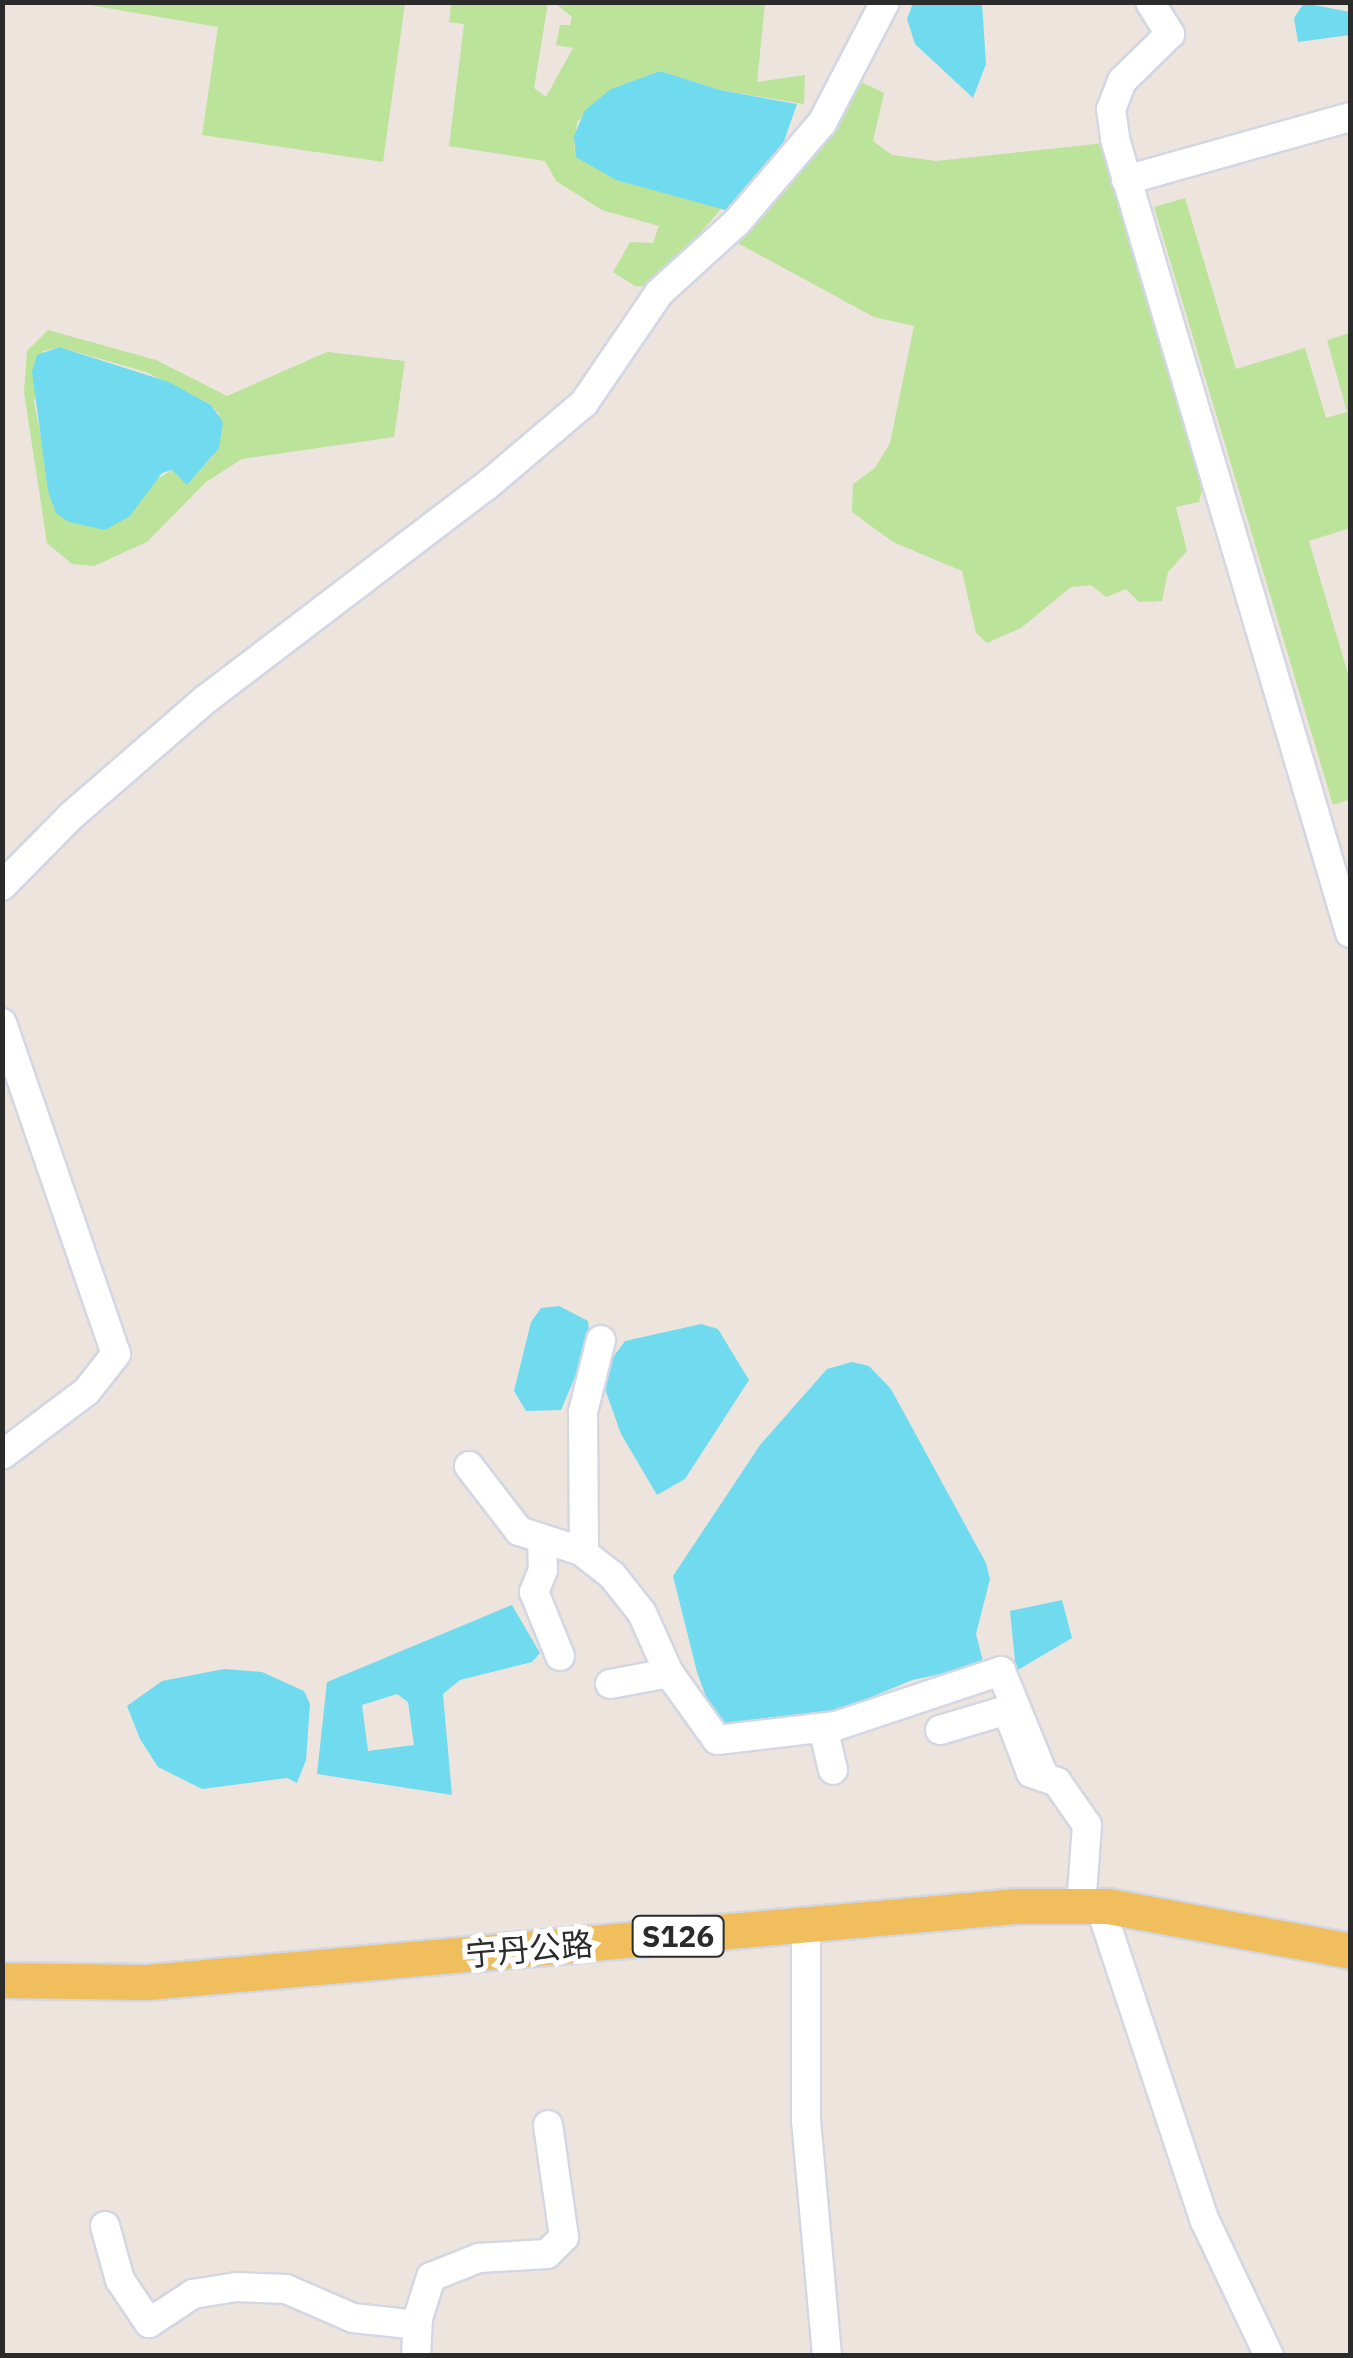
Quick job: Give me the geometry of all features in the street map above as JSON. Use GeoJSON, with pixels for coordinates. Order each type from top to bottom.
{"type":"FeatureCollection","features":[{"type":"Feature","properties":{"kind":"main road","name":"宁丹公路"},"geometry":{"type":"LineString","coordinates":[[2,1980],[146,1982],[806,1925],[1090,1906],[1350,1952]]}},
{"type":"Feature","properties":{"kind":"street"},"geometry":{"type":"LineString","coordinates":[[2,886],[59,827],[205,700],[486,487],[584,403],[659,293],[737,222],[822,122],[885,2]]}},
{"type":"Feature","properties":{"kind":"street"},"geometry":{"type":"LineString","coordinates":[[1150,2],[1170,34],[1122,81],[1111,109],[1126,180],[1350,933]]}},
{"type":"Feature","properties":{"kind":"street"},"geometry":{"type":"LineString","coordinates":[[1126,180],[1350,117]]}},
{"type":"Feature","properties":{"kind":"street"},"geometry":{"type":"LineString","coordinates":[[2,1023],[116,1354],[88,1391],[2,1455]]}},
{"type":"Feature","properties":{"kind":"street"},"geometry":{"type":"LineString","coordinates":[[2,1033],[23,1078]]}},
{"type":"Feature","properties":{"kind":"street"},"geometry":{"type":"LineString","coordinates":[[584,1553],[583,1412],[600,1340]]}},
{"type":"Feature","properties":{"kind":"street"},"geometry":{"type":"LineString","coordinates":[[469,1466],[507,1519],[542,1541],[584,1553],[642,1612],[668,1673],[716,1740],[823,1728],[1001,1671],[1043,1774],[1070,1794],[1086,1825],[1090,1906],[1205,2221],[1268,2356]]}},
{"type":"Feature","properties":{"kind":"street"},"geometry":{"type":"LineString","coordinates":[[542,1541],[543,1570],[534,1592],[560,1656]]}},
{"type":"Feature","properties":{"kind":"street"},"geometry":{"type":"LineString","coordinates":[[610,1684],[668,1673]]}},
{"type":"Feature","properties":{"kind":"street"},"geometry":{"type":"LineString","coordinates":[[940,1730],[1007,1710],[1031,1773],[1043,1774]]}},
{"type":"Feature","properties":{"kind":"street"},"geometry":{"type":"LineString","coordinates":[[823,1728],[833,1770]]}},
{"type":"Feature","properties":{"kind":"street"},"geometry":{"type":"LineString","coordinates":[[806,1925],[806,2120],[827,2356]]}},
{"type":"Feature","properties":{"kind":"street"},"geometry":{"type":"LineString","coordinates":[[416,2356],[418,2325],[432,2278],[479,2258],[547,2254],[558,2247],[567,2225],[548,2125]]}},
{"type":"Feature","properties":{"kind":"street"},"geometry":{"type":"LineString","coordinates":[[104,2226],[120,2280],[149,2323],[193,2294],[236,2286],[286,2289],[353,2318],[418,2325]]}},
{"type":"Feature","properties":{"kind":"green space"},"geometry":{"type":"Polygon","coordinates":[[[78,3],[405,3],[383,162],[202,135],[218,27],[78,3]]]}},
{"type":"Feature","properties":{"kind":"green space"},"geometry":{"type":"Polygon","coordinates":[[[451,3],[548,3],[534,88],[546,97],[573,48],[556,45],[560,25],[570,25],[572,17],[555,3],[765,3],[757,82],[805,75],[804,104],[720,90],[660,71],[611,89],[577,122],[574,147],[616,180],[722,208],[653,287],[635,286],[613,272],[630,242],[653,243],[659,226],[602,210],[556,181],[545,161],[449,146],[464,24],[449,22],[451,3]]]}},
{"type":"Feature","properties":{"kind":"green space"},"geometry":{"type":"Polygon","coordinates":[[[857,80],[884,93],[873,141],[892,155],[936,161],[1105,143],[1202,490],[1199,502],[1176,507],[1187,551],[1168,572],[1162,601],[1139,602],[1126,589],[1106,597],[1091,585],[1071,587],[1021,628],[987,643],[976,633],[962,571],[893,542],[852,512],[853,484],[875,468],[890,443],[914,326],[874,317],[732,240],[857,80]]]}},
{"type":"Feature","properties":{"kind":"green space"},"geometry":{"type":"Polygon","coordinates":[[[1185,198],[1236,369],[1305,348],[1326,418],[1347,412],[1327,340],[1350,333],[1350,528],[1309,541],[1350,681],[1350,799],[1333,805],[1154,207],[1185,198]]]}},
{"type":"Feature","properties":{"kind":"green space"},"geometry":{"type":"Polygon","coordinates":[[[48,330],[156,360],[227,396],[327,352],[405,361],[394,437],[242,459],[206,482],[147,542],[94,566],[72,564],[47,543],[24,392],[27,351],[48,330]],[[59,347],[43,351],[34,402],[56,513],[149,484],[172,470],[189,482],[213,456],[219,414],[210,404],[146,372],[59,347]]]}},
{"type":"Feature","properties":{"kind":"water"},"geometry":{"type":"Polygon","coordinates":[[[913,3],[982,3],[986,64],[973,98],[915,44],[907,19],[913,3]]]}},
{"type":"Feature","properties":{"kind":"water"},"geometry":{"type":"Polygon","coordinates":[[[1304,3],[1350,12],[1350,35],[1298,42],[1294,18],[1304,3]]]}},
{"type":"Feature","properties":{"kind":"water"},"geometry":{"type":"Polygon","coordinates":[[[660,71],[720,90],[797,104],[782,147],[729,211],[616,180],[576,157],[574,136],[585,110],[611,89],[660,71]]]}},
{"type":"Feature","properties":{"kind":"water"},"geometry":{"type":"Polygon","coordinates":[[[59,347],[169,382],[211,405],[223,422],[219,448],[187,485],[172,470],[162,473],[130,516],[105,530],[69,522],[56,513],[48,491],[32,372],[37,355],[59,347]]]}},
{"type":"Feature","properties":{"kind":"water"},"geometry":{"type":"Polygon","coordinates":[[[559,1306],[588,1321],[590,1342],[561,1410],[526,1411],[514,1391],[531,1322],[541,1308],[559,1306]]]}},
{"type":"Feature","properties":{"kind":"water"},"geometry":{"type":"Polygon","coordinates":[[[701,1324],[718,1329],[749,1380],[685,1479],[657,1495],[621,1434],[600,1375],[625,1341],[701,1324]]]}},
{"type":"Feature","properties":{"kind":"water"},"geometry":{"type":"Polygon","coordinates":[[[852,1362],[869,1366],[891,1389],[986,1563],[990,1579],[976,1634],[984,1665],[912,1680],[843,1709],[730,1736],[715,1721],[697,1672],[673,1576],[760,1445],[827,1369],[852,1362]]]}},
{"type":"Feature","properties":{"kind":"water"},"geometry":{"type":"Polygon","coordinates":[[[1062,1600],[1072,1638],[1016,1671],[1010,1611],[1062,1600]]]}},
{"type":"Feature","properties":{"kind":"water"},"geometry":{"type":"Polygon","coordinates":[[[512,1605],[540,1653],[532,1662],[460,1680],[443,1694],[452,1795],[317,1774],[327,1682],[512,1605]],[[397,1694],[362,1705],[368,1751],[414,1745],[408,1702],[397,1694]]]}},
{"type":"Feature","properties":{"kind":"water"},"geometry":{"type":"Polygon","coordinates":[[[224,1669],[262,1672],[304,1691],[310,1704],[306,1760],[297,1783],[287,1778],[202,1789],[158,1767],[140,1739],[127,1706],[162,1681],[224,1669]]]}}]}
